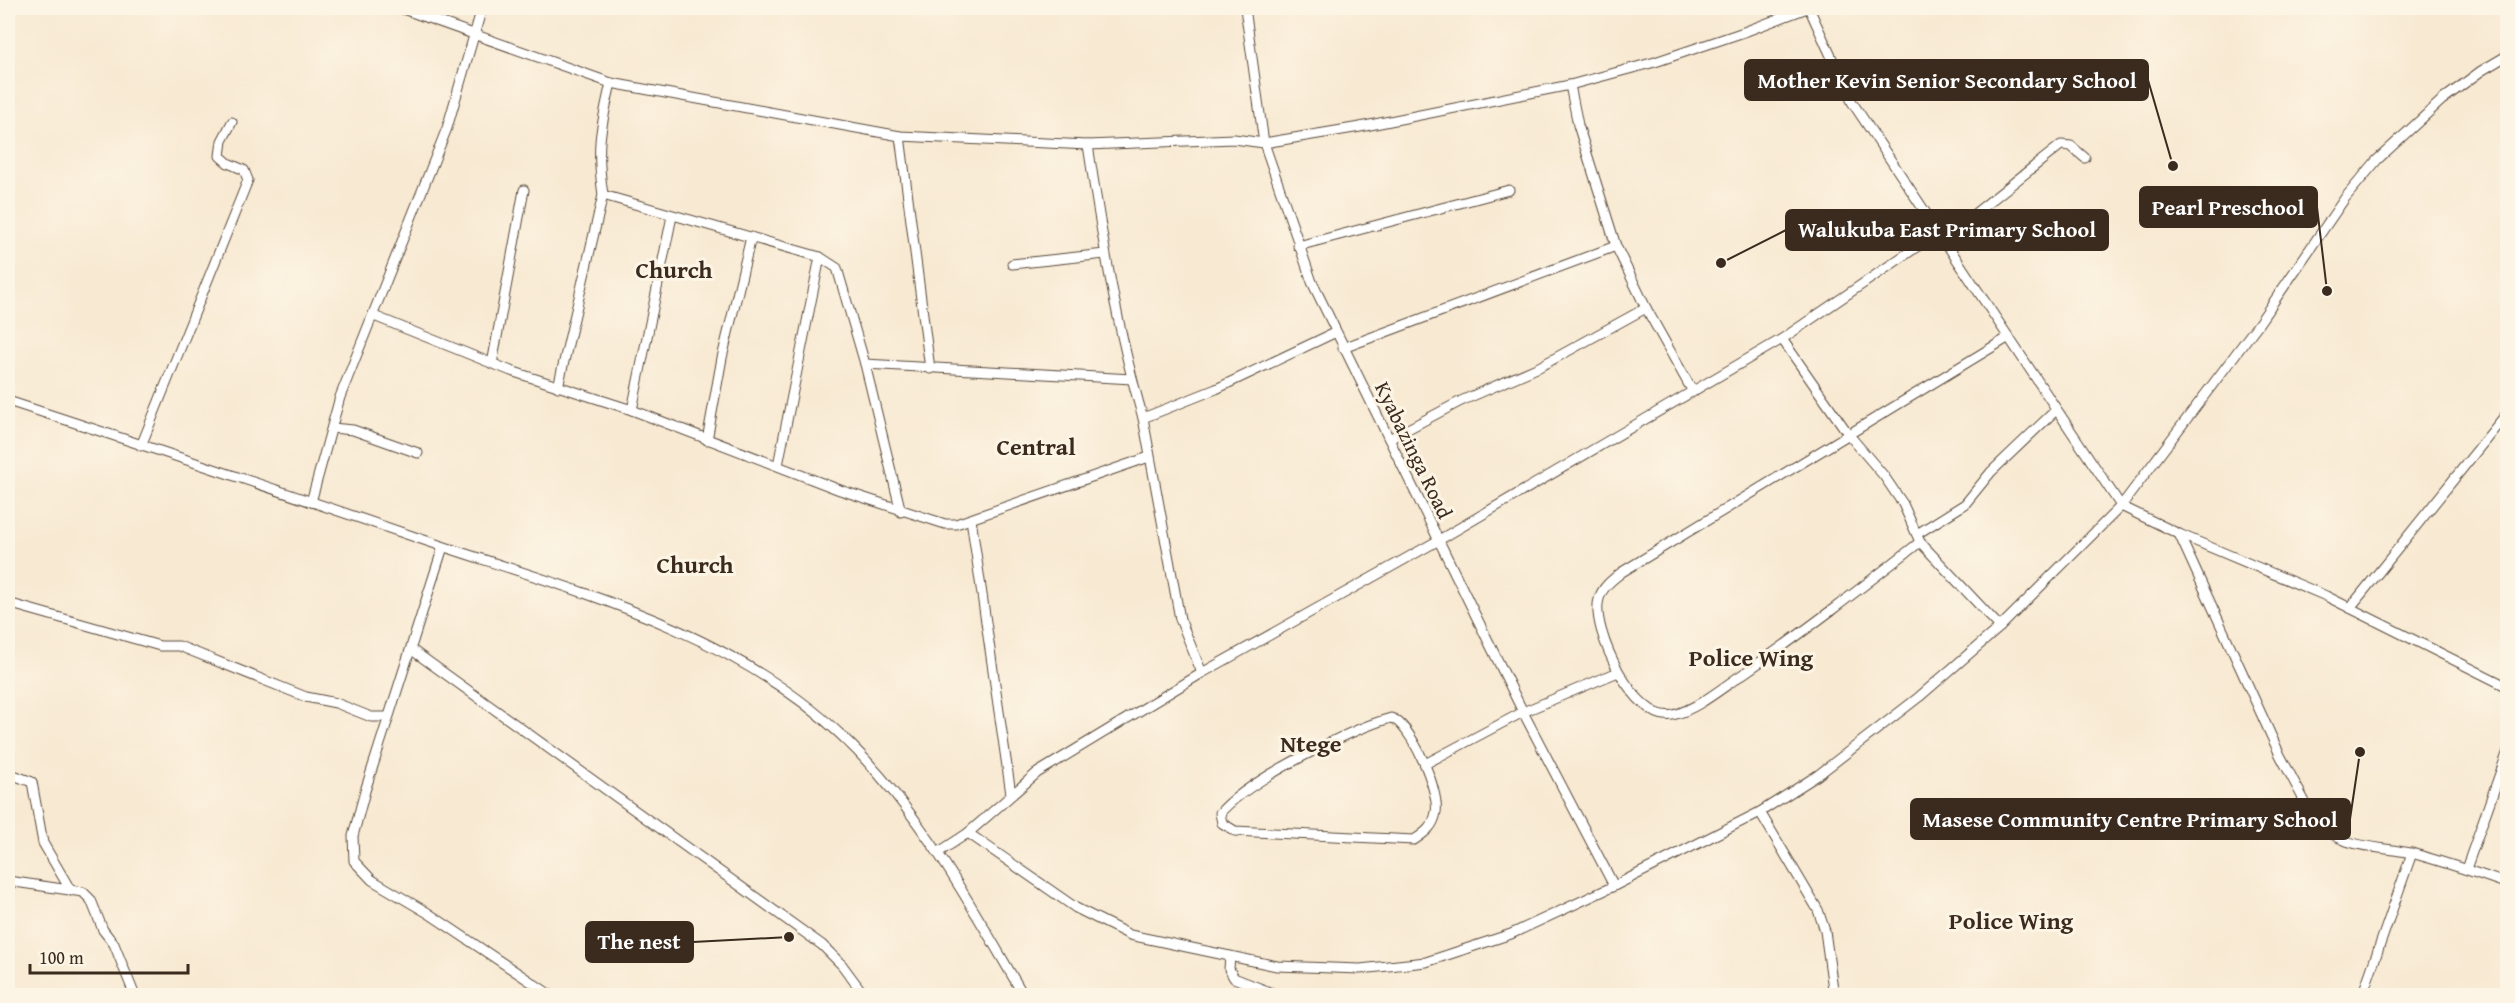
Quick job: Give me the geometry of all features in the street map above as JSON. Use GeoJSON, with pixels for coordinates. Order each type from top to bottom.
{"type":"FeatureCollection","features":[{"type":"Feature","properties":{"kind":"street"},"geometry":{"type":"LineString","coordinates":[[400,8],[611,83],[900,136],[1088,145],[1234,139],[1264,143],[1360,127],[1570,85],[1655,62],[1808,8],[1852,102],[2121,506],[2179,534],[2350,608],[2508,687]]}},
{"type":"Feature","properties":{"kind":"street"},"geometry":{"type":"LineString","coordinates":[[311,502],[340,397],[447,128],[482,8]]}},
{"type":"Feature","properties":{"kind":"street","name":"Kyabazinga Road"},"geometry":{"type":"LineString","coordinates":[[1245,8],[1264,143],[1298,246],[1334,333],[1389,439],[1523,712],[1614,886]]}},
{"type":"Feature","properties":{"kind":"street"},"geometry":{"type":"LineString","coordinates":[[968,833],[1076,908],[1130,935],[1277,966],[1360,969],[1426,962],[1511,934],[1614,886],[1760,812],[1818,776],[1966,659],[2121,506],[2216,382],[2345,198],[2364,175],[2407,130],[2442,100],[2481,71],[2508,56]]}},
{"type":"Feature","properties":{"kind":"street"},"geometry":{"type":"LineString","coordinates":[[558,387],[603,195],[597,156],[598,135],[611,83]]}},
{"type":"Feature","properties":{"kind":"street"},"geometry":{"type":"LineString","coordinates":[[1570,85],[1578,125],[1616,246],[1646,309],[1693,392]]}},
{"type":"Feature","properties":{"kind":"street"},"geometry":{"type":"LineString","coordinates":[[141,446],[248,180],[244,170],[228,163],[220,156],[222,141],[232,122]]}},
{"type":"Feature","properties":{"kind":"street"},"geometry":{"type":"LineString","coordinates":[[900,136],[930,369]]}},
{"type":"Feature","properties":{"kind":"street"},"geometry":{"type":"LineString","coordinates":[[1088,145],[1105,254],[1132,379],[1143,418],[1180,620],[1202,673]]}},
{"type":"Feature","properties":{"kind":"street"},"geometry":{"type":"LineString","coordinates":[[939,852],[968,833],[1037,773],[1202,673],[1439,540],[1782,339],[1942,234],[2061,146],[2071,146],[2085,158]]}},
{"type":"Feature","properties":{"kind":"street"},"geometry":{"type":"LineString","coordinates":[[492,364],[524,190]]}},
{"type":"Feature","properties":{"kind":"street"},"geometry":{"type":"LineString","coordinates":[[1298,246],[1509,190]]}},
{"type":"Feature","properties":{"kind":"street"},"geometry":{"type":"LineString","coordinates":[[603,195],[820,257],[837,268],[865,364],[902,512]]}},
{"type":"Feature","properties":{"kind":"street"},"geometry":{"type":"LineString","coordinates":[[632,410],[672,216]]}},
{"type":"Feature","properties":{"kind":"street"},"geometry":{"type":"LineString","coordinates":[[707,440],[722,358],[751,237]]}},
{"type":"Feature","properties":{"kind":"street"},"geometry":{"type":"LineString","coordinates":[[1343,348],[1616,246]]}},
{"type":"Feature","properties":{"kind":"street"},"geometry":{"type":"LineString","coordinates":[[1012,264],[1105,254]]}},
{"type":"Feature","properties":{"kind":"street"},"geometry":{"type":"LineString","coordinates":[[778,465],[820,257]]}},
{"type":"Feature","properties":{"kind":"street"},"geometry":{"type":"LineString","coordinates":[[1389,439],[1461,401],[1539,367],[1646,309]]}},
{"type":"Feature","properties":{"kind":"street"},"geometry":{"type":"LineString","coordinates":[[374,316],[492,364],[632,410],[902,512],[945,524],[971,519],[1149,458]]}},
{"type":"Feature","properties":{"kind":"street"},"geometry":{"type":"LineString","coordinates":[[1143,418],[1216,389],[1334,333]]}},
{"type":"Feature","properties":{"kind":"street"},"geometry":{"type":"LineString","coordinates":[[2009,337],[1729,505],[1622,572],[1606,585],[1599,598],[1597,611],[1618,672],[1642,705],[1657,714],[1670,716],[1685,711],[1785,645],[1918,538],[1965,504],[1991,472],[2056,410]]}},
{"type":"Feature","properties":{"kind":"street"},"geometry":{"type":"LineString","coordinates":[[1782,339],[1848,435],[1884,476],[1903,504],[1918,538],[2000,627]]}},
{"type":"Feature","properties":{"kind":"street"},"geometry":{"type":"LineString","coordinates":[[865,364],[1132,379]]}},
{"type":"Feature","properties":{"kind":"street"},"geometry":{"type":"LineString","coordinates":[[8,401],[613,604],[700,641],[752,668],[801,700],[842,735],[902,802],[939,852],[1024,996]]}},
{"type":"Feature","properties":{"kind":"street"},"geometry":{"type":"LineString","coordinates":[[2350,608],[2508,412]]}},
{"type":"Feature","properties":{"kind":"street"},"geometry":{"type":"LineString","coordinates":[[332,428],[353,429],[418,453]]}},
{"type":"Feature","properties":{"kind":"street"},"geometry":{"type":"LineString","coordinates":[[971,519],[1011,794]]}},
{"type":"Feature","properties":{"kind":"street"},"geometry":{"type":"LineString","coordinates":[[2179,534],[2280,755],[2314,819],[2329,834],[2342,841],[2362,847],[2412,853],[2508,884]]}},
{"type":"Feature","properties":{"kind":"street"},"geometry":{"type":"LineString","coordinates":[[443,547],[412,650],[387,717],[353,836],[354,861],[372,880],[428,913],[552,996]]}},
{"type":"Feature","properties":{"kind":"street"},"geometry":{"type":"LineString","coordinates":[[8,603],[160,646],[179,646],[306,697],[336,703],[371,717],[387,717]]}},
{"type":"Feature","properties":{"kind":"street"},"geometry":{"type":"LineString","coordinates":[[412,650],[815,939],[842,965],[865,996]]}},
{"type":"Feature","properties":{"kind":"street"},"geometry":{"type":"LineString","coordinates":[[1425,764],[1523,712],[1618,672]]}},
{"type":"Feature","properties":{"kind":"street"},"geometry":{"type":"LineString","coordinates":[[1387,719],[1398,721],[1425,764],[1437,802],[1436,813],[1433,824],[1414,840],[1235,831],[1222,823],[1220,813],[1236,796],[1307,754],[1387,719]]}},
{"type":"Feature","properties":{"kind":"street"},"geometry":{"type":"LineString","coordinates":[[2466,869],[2508,751]]}},
{"type":"Feature","properties":{"kind":"street"},"geometry":{"type":"LineString","coordinates":[[8,773],[32,782],[43,843],[71,891]]}},
{"type":"Feature","properties":{"kind":"street"},"geometry":{"type":"LineString","coordinates":[[1760,812],[1818,910],[1825,931],[1834,996]]}},
{"type":"Feature","properties":{"kind":"street"},"geometry":{"type":"LineString","coordinates":[[2362,996],[2412,853]]}},
{"type":"Feature","properties":{"kind":"street"},"geometry":{"type":"LineString","coordinates":[[8,881],[83,892],[91,900],[103,930],[114,944],[135,996]]}},
{"type":"Feature","properties":{"kind":"street"},"geometry":{"type":"LineString","coordinates":[[1230,956],[1229,969],[1234,978],[1280,996]]}},
{"type":"Feature","properties":{"kind":"place","name":"Mother Kevin Senior Secondary School"},"geometry":{"type":"Point","coordinates":[2173,166]}},
{"type":"Feature","properties":{"kind":"place","name":"Walukuba East Primary School"},"geometry":{"type":"Point","coordinates":[1721,263]}},
{"type":"Feature","properties":{"kind":"place","name":"Pearl Preschool"},"geometry":{"type":"Point","coordinates":[2327,291]}},
{"type":"Feature","properties":{"kind":"place","name":"Masese Community Centre Primary School"},"geometry":{"type":"Point","coordinates":[2360,752]}},
{"type":"Feature","properties":{"kind":"place","name":"The nest"},"geometry":{"type":"Point","coordinates":[789,937]}},
{"type":"Feature","properties":{"kind":"district","name":"Church"},"geometry":{"type":"Point","coordinates":[674,269]}},
{"type":"Feature","properties":{"kind":"district","name":"Central"},"geometry":{"type":"Point","coordinates":[1036,446]}},
{"type":"Feature","properties":{"kind":"district","name":"Church"},"geometry":{"type":"Point","coordinates":[695,564]}},
{"type":"Feature","properties":{"kind":"district","name":"Police Wing"},"geometry":{"type":"Point","coordinates":[1751,657]}},
{"type":"Feature","properties":{"kind":"district","name":"Ntege"},"geometry":{"type":"Point","coordinates":[1311,743]}},
{"type":"Feature","properties":{"kind":"district","name":"Police Wing"},"geometry":{"type":"Point","coordinates":[2011,920]}}]}
